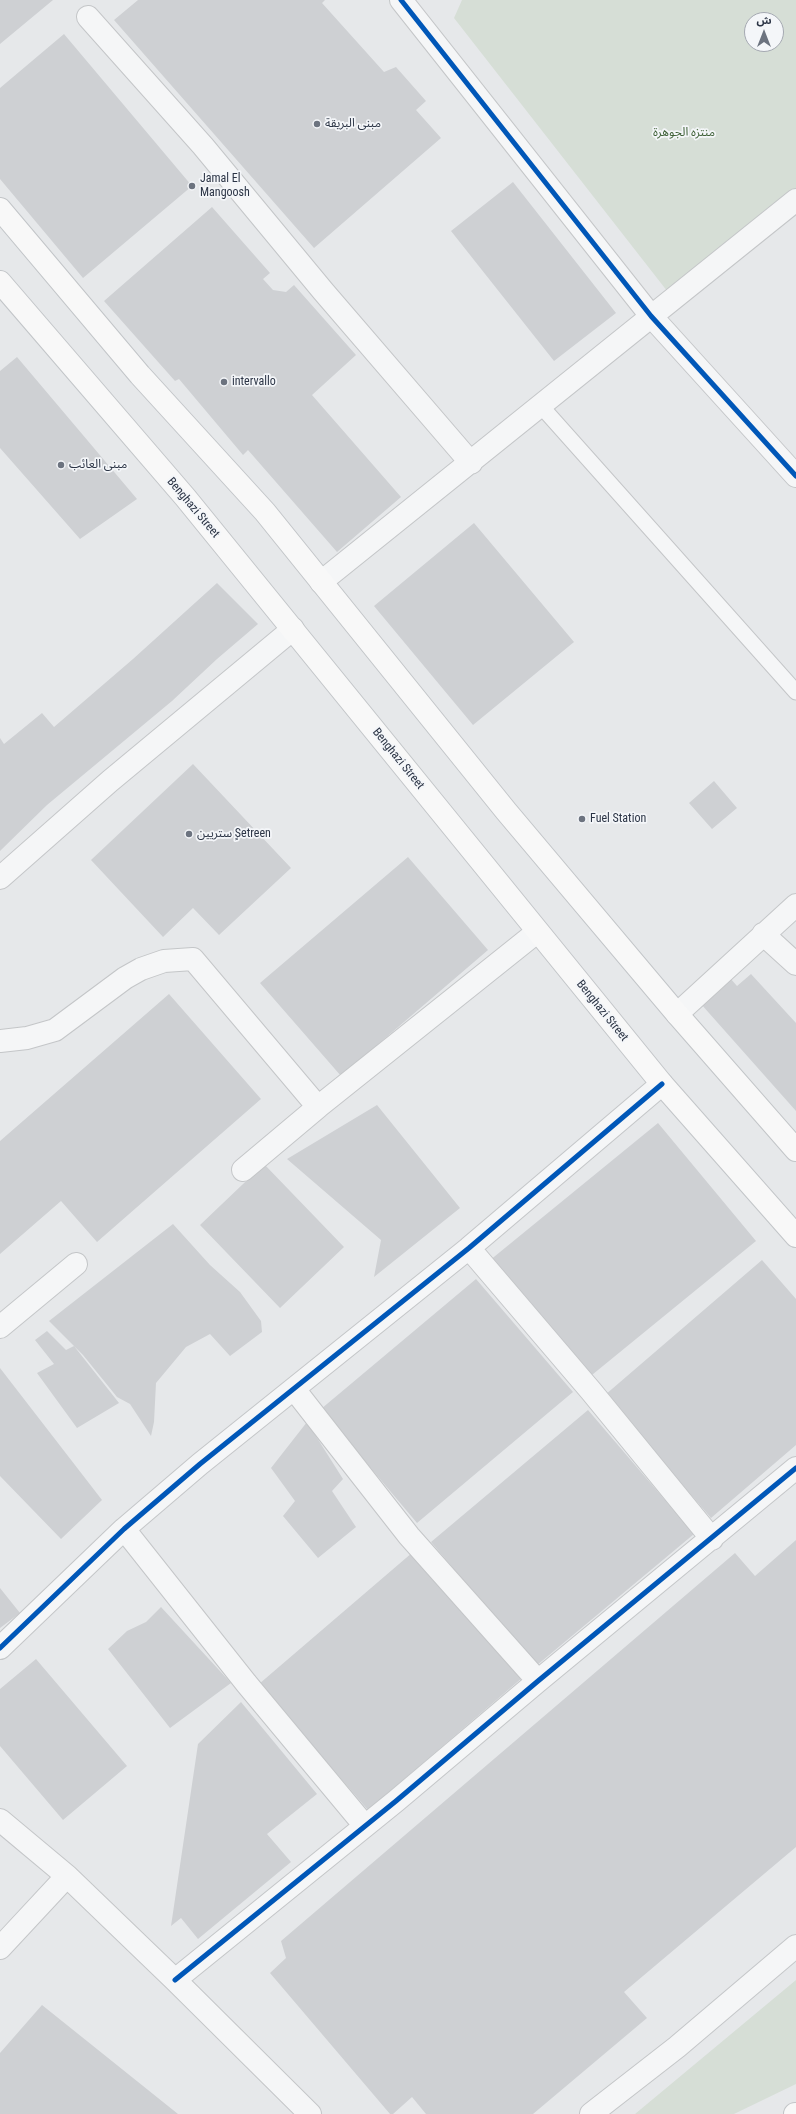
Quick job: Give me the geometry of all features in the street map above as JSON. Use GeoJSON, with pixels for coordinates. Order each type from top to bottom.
{"type":"FeatureCollection","features":[{"type":"Feature","properties":{"kind":"main road"},"geometry":{"type":"LineString","coordinates":[[0,209],[140,375],[266,512],[506,811],[677,1014],[796,1150]]}},
{"type":"Feature","properties":{"kind":"main road","name":"Benghazi Street"},"geometry":{"type":"LineString","coordinates":[[0,282],[185,497],[662,1084],[796,1236]]}},
{"type":"Feature","properties":{"kind":"street"},"geometry":{"type":"LineString","coordinates":[[401,0],[651,316],[796,476]]}},
{"type":"Feature","properties":{"kind":"street"},"geometry":{"type":"LineString","coordinates":[[88,17],[203,146],[323,291],[471,463]]}},
{"type":"Feature","properties":{"kind":"street"},"geometry":{"type":"LineString","coordinates":[[321,582],[471,463],[796,200]]}},
{"type":"Feature","properties":{"kind":"street"},"geometry":{"type":"LineString","coordinates":[[0,878],[110,781],[293,629]]}},
{"type":"Feature","properties":{"kind":"street"},"geometry":{"type":"LineString","coordinates":[[677,1014],[796,905]]}},
{"type":"Feature","properties":{"kind":"street"},"geometry":{"type":"LineString","coordinates":[[243,1170],[318,1107],[538,932]]}},
{"type":"Feature","properties":{"kind":"street"},"geometry":{"type":"LineString","coordinates":[[763,934],[796,964]]}},
{"type":"Feature","properties":{"kind":"street"},"geometry":{"type":"LineString","coordinates":[[0,1041],[27,1038],[55,1030],[125,978],[164,961],[193,959],[318,1107]]}},
{"type":"Feature","properties":{"kind":"street"},"geometry":{"type":"LineString","coordinates":[[0,1648],[124,1529],[200,1464],[469,1248],[662,1084]]}},
{"type":"Feature","properties":{"kind":"street"},"geometry":{"type":"LineString","coordinates":[[469,1248],[591,1391],[712,1539]]}},
{"type":"Feature","properties":{"kind":"street"},"geometry":{"type":"LineString","coordinates":[[0,1327],[76,1264]]}},
{"type":"Feature","properties":{"kind":"street"},"geometry":{"type":"LineString","coordinates":[[294,1389],[409,1536],[538,1680]]}},
{"type":"Feature","properties":{"kind":"street"},"geometry":{"type":"LineString","coordinates":[[176,1980],[365,1826],[538,1680],[712,1539],[796,1468]]}},
{"type":"Feature","properties":{"kind":"street"},"geometry":{"type":"LineString","coordinates":[[124,1529],[246,1683],[365,1826]]}},
{"type":"Feature","properties":{"kind":"street"},"geometry":{"type":"LineString","coordinates":[[0,1820],[67,1876],[176,1980],[310,2114]]}},
{"type":"Feature","properties":{"kind":"street"},"geometry":{"type":"LineString","coordinates":[[0,1948],[67,1876]]}},
{"type":"Feature","properties":{"kind":"street"},"geometry":{"type":"LineString","coordinates":[[591,2114],[677,2047],[796,1946]]}},
{"type":"Feature","properties":{"kind":"lane"},"geometry":{"type":"LineString","coordinates":[[541,406],[796,692]]}},
{"type":"Feature","properties":{"kind":"green space","name":"منتزه الجوهرة"},"geometry":{"type":"Polygon","coordinates":[[[462,0],[796,0],[796,189],[671,296],[454,18],[462,0]]]}},
{"type":"Feature","properties":{"kind":"green space"},"geometry":{"type":"Polygon","coordinates":[[[796,1980],[796,2084],[734,2114],[635,2114],[796,1980]]]}},
{"type":"Feature","properties":{"kind":"building"},"geometry":{"type":"Polygon","coordinates":[[[0,0],[53,0],[0,44],[0,0]]]}},
{"type":"Feature","properties":{"kind":"building","name":"مبنى البريقة"},"geometry":{"type":"Polygon","coordinates":[[[138,0],[325,0],[322,3],[384,72],[396,67],[426,101],[416,110],[441,138],[314,248],[114,20],[138,0]]]}},
{"type":"Feature","properties":{"kind":"building"},"geometry":{"type":"Polygon","coordinates":[[[64,34],[192,186],[83,278],[0,179],[0,88],[64,34]]]}},
{"type":"Feature","properties":{"kind":"building"},"geometry":{"type":"Polygon","coordinates":[[[513,182],[616,313],[554,361],[451,231],[513,182]]]}},
{"type":"Feature","properties":{"kind":"building"},"geometry":{"type":"Polygon","coordinates":[[[212,207],[270,273],[263,279],[273,290],[286,292],[294,285],[356,355],[312,395],[401,497],[337,552],[248,450],[243,455],[179,379],[175,381],[104,301],[212,207]]]}},
{"type":"Feature","properties":{"kind":"building","name":"مبنى العائب"},"geometry":{"type":"Polygon","coordinates":[[[17,357],[137,499],[80,539],[0,448],[0,371],[17,357]]]}},
{"type":"Feature","properties":{"kind":"building"},"geometry":{"type":"Polygon","coordinates":[[[474,523],[574,642],[473,725],[374,606],[474,523]]]}},
{"type":"Feature","properties":{"kind":"building"},"geometry":{"type":"Polygon","coordinates":[[[217,583],[258,624],[217,659],[172,701],[47,805],[0,851],[0,738],[4,744],[42,713],[54,727],[133,659],[217,583]]]}},
{"type":"Feature","properties":{"kind":"building","name":"ستريين ٍSetreen"},"geometry":{"type":"Polygon","coordinates":[[[193,764],[291,868],[219,935],[193,908],[163,937],[91,860],[193,764]]]}},
{"type":"Feature","properties":{"kind":"building"},"geometry":{"type":"Polygon","coordinates":[[[714,781],[737,808],[712,829],[689,803],[714,781]]]}},
{"type":"Feature","properties":{"kind":"building"},"geometry":{"type":"Polygon","coordinates":[[[408,857],[488,950],[341,1076],[260,983],[408,857]]]}},
{"type":"Feature","properties":{"kind":"building"},"geometry":{"type":"Polygon","coordinates":[[[751,974],[796,1023],[796,1111],[701,1004],[730,978],[737,986],[751,974]]]}},
{"type":"Feature","properties":{"kind":"building"},"geometry":{"type":"Polygon","coordinates":[[[169,994],[261,1099],[97,1242],[61,1201],[0,1254],[0,1141],[169,994]]]}},
{"type":"Feature","properties":{"kind":"building"},"geometry":{"type":"Polygon","coordinates":[[[377,1105],[460,1208],[374,1277],[381,1240],[287,1159],[377,1105]]]}},
{"type":"Feature","properties":{"kind":"building"},"geometry":{"type":"Polygon","coordinates":[[[658,1123],[756,1241],[587,1379],[489,1261],[658,1123]]]}},
{"type":"Feature","properties":{"kind":"building"},"geometry":{"type":"Polygon","coordinates":[[[264,1164],[344,1247],[280,1308],[200,1225],[264,1164]]]}},
{"type":"Feature","properties":{"kind":"building"},"geometry":{"type":"Polygon","coordinates":[[[173,1224],[210,1265],[240,1292],[261,1321],[262,1332],[230,1356],[210,1334],[186,1347],[156,1383],[154,1422],[151,1436],[130,1404],[117,1397],[83,1355],[49,1321],[173,1224]]]}},
{"type":"Feature","properties":{"kind":"building"},"geometry":{"type":"Polygon","coordinates":[[[762,1260],[796,1299],[796,1445],[711,1518],[605,1395],[762,1260]]]}},
{"type":"Feature","properties":{"kind":"building"},"geometry":{"type":"Polygon","coordinates":[[[476,1279],[573,1392],[417,1523],[321,1409],[476,1279]]]}},
{"type":"Feature","properties":{"kind":"building"},"geometry":{"type":"Polygon","coordinates":[[[47,1331],[66,1350],[74,1346],[119,1403],[77,1428],[37,1373],[54,1364],[35,1340],[47,1331]]]}},
{"type":"Feature","properties":{"kind":"building"},"geometry":{"type":"Polygon","coordinates":[[[0,1368],[102,1500],[61,1539],[0,1476],[0,1368]]]}},
{"type":"Feature","properties":{"kind":"building"},"geometry":{"type":"Polygon","coordinates":[[[588,1410],[694,1534],[536,1666],[431,1542],[588,1410]]]}},
{"type":"Feature","properties":{"kind":"building"},"geometry":{"type":"Polygon","coordinates":[[[307,1422],[343,1479],[332,1491],[356,1527],[318,1558],[283,1516],[295,1501],[271,1468],[307,1422]]]}},
{"type":"Feature","properties":{"kind":"building"},"geometry":{"type":"Polygon","coordinates":[[[796,1540],[796,1847],[624,1992],[647,2018],[533,2114],[426,2114],[412,2097],[393,2114],[390,2114],[270,1973],[286,1958],[281,1941],[735,1553],[755,1576],[796,1540]]]}},
{"type":"Feature","properties":{"kind":"building"},"geometry":{"type":"Polygon","coordinates":[[[413,1552],[522,1678],[368,1810],[259,1684],[413,1552]]]}},
{"type":"Feature","properties":{"kind":"building"},"geometry":{"type":"Polygon","coordinates":[[[0,1588],[20,1613],[0,1628],[0,1588]]]}},
{"type":"Feature","properties":{"kind":"building"},"geometry":{"type":"Polygon","coordinates":[[[161,1607],[231,1683],[170,1728],[108,1649],[127,1631],[146,1622],[161,1607]]]}},
{"type":"Feature","properties":{"kind":"building"},"geometry":{"type":"Polygon","coordinates":[[[36,1659],[127,1766],[63,1820],[0,1746],[0,1689],[36,1659]]]}},
{"type":"Feature","properties":{"kind":"building"},"geometry":{"type":"Polygon","coordinates":[[[241,1702],[317,1794],[267,1834],[291,1862],[198,1939],[181,1918],[171,1926],[198,1744],[241,1702]]]}},
{"type":"Feature","properties":{"kind":"building"},"geometry":{"type":"Polygon","coordinates":[[[42,2005],[178,2114],[0,2114],[0,2053],[42,2005]]]}},
{"type":"Feature","properties":{"kind":"cycle path"},"geometry":{"type":"LineString","coordinates":[[401,0],[651,316],[796,476]]}},
{"type":"Feature","properties":{"kind":"cycle path"},"geometry":{"type":"LineString","coordinates":[[0,1648],[124,1529],[200,1464],[469,1248],[662,1084]]}},
{"type":"Feature","properties":{"kind":"cycle path"},"geometry":{"type":"LineString","coordinates":[[175,1980],[396,1801],[538,1681],[796,1468]]}},
{"type":"Feature","properties":{"kind":"place","name":"مبنى البريقة"},"geometry":{"type":"Point","coordinates":[317,124]}},
{"type":"Feature","properties":{"kind":"place","name":"Jamal El Mangoosh"},"geometry":{"type":"Point","coordinates":[192,186]}},
{"type":"Feature","properties":{"kind":"place","name":"intervallo"},"geometry":{"type":"Point","coordinates":[224,382]}},
{"type":"Feature","properties":{"kind":"place","name":"مبنى العائب"},"geometry":{"type":"Point","coordinates":[61,465]}},
{"type":"Feature","properties":{"kind":"place","name":"Fuel Station"},"geometry":{"type":"Point","coordinates":[582,819]}},
{"type":"Feature","properties":{"kind":"place","name":"ستريين ٍSetreen"},"geometry":{"type":"Point","coordinates":[189,834]}}]}
